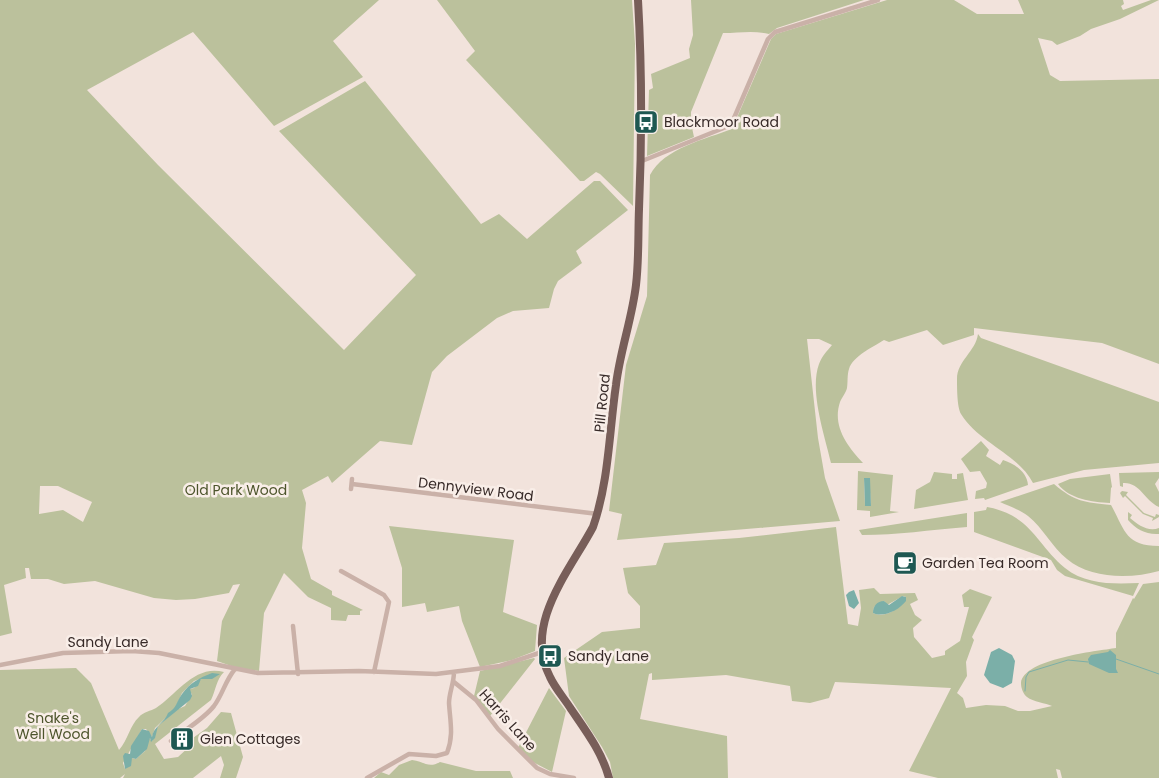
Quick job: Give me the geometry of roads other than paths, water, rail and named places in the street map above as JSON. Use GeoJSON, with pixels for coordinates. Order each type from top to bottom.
{"type":"FeatureCollection","features":[{"type":"Feature","properties":{"kind":"main road","name":"Pill Road"},"geometry":{"type":"LineString","coordinates":[[609,778],[601,754],[549,676],[542,652],[542,628],[547,608],[593,528],[598,514],[611,442],[612,408],[620,354],[636,282],[642,161],[642,76],[638,0]]}},
{"type":"Feature","properties":{"kind":"street"},"geometry":{"type":"LineString","coordinates":[[642,161],[731,125],[771,35],[794,25],[878,0]]}},
{"type":"Feature","properties":{"kind":"street","name":"Dennyview Road"},"geometry":{"type":"LineString","coordinates":[[352,479],[351,487],[598,514]]}},
{"type":"Feature","properties":{"kind":"street"},"geometry":{"type":"LineString","coordinates":[[340,571],[384,595],[389,602],[374,672]]}},
{"type":"Feature","properties":{"kind":"street"},"geometry":{"type":"LineString","coordinates":[[293,626],[298,674]]}},
{"type":"Feature","properties":{"kind":"street","name":"Sandy Lane"},"geometry":{"type":"LineString","coordinates":[[0,665],[63,653],[132,651],[159,653],[258,673],[374,672],[398,674],[454,672],[510,664],[542,652]]}},
{"type":"Feature","properties":{"kind":"street"},"geometry":{"type":"LineString","coordinates":[[171,741],[213,708],[227,679],[235,669]]}},
{"type":"Feature","properties":{"kind":"street"},"geometry":{"type":"LineString","coordinates":[[367,778],[409,754],[442,756],[447,753],[452,729],[449,701],[454,682],[454,672]]}},
{"type":"Feature","properties":{"kind":"street","name":"Harris Lane"},"geometry":{"type":"LineString","coordinates":[[454,682],[476,700],[498,729],[537,768],[550,774],[574,778]]}},
{"type":"Feature","properties":{"kind":"water"},"geometry":{"type":"Polygon","coordinates":[[[864,478],[870,478],[871,506],[865,506],[864,478]]]}},
{"type":"Feature","properties":{"kind":"water"},"geometry":{"type":"Polygon","coordinates":[[[854,590],[859,603],[854,609],[849,606],[846,595],[854,590]]]}},
{"type":"Feature","properties":{"kind":"water"},"geometry":{"type":"Polygon","coordinates":[[[902,596],[906,597],[906,601],[895,610],[886,614],[873,613],[877,603],[884,601],[889,605],[902,596]]]}},
{"type":"Feature","properties":{"kind":"water"},"geometry":{"type":"Polygon","coordinates":[[[999,648],[1012,655],[1015,661],[1012,683],[1003,688],[990,683],[984,675],[991,652],[999,648]]]}},
{"type":"Feature","properties":{"kind":"water"},"geometry":{"type":"Polygon","coordinates":[[[1110,650],[1116,655],[1116,669],[1118,673],[1109,673],[1089,664],[1088,659],[1091,655],[1110,650]]]}},
{"type":"Feature","properties":{"kind":"water"},"geometry":{"type":"Polygon","coordinates":[[[212,673],[220,674],[212,679],[201,679],[198,686],[190,689],[192,696],[190,700],[158,726],[155,738],[151,742],[150,738],[147,749],[136,759],[132,758],[131,766],[125,769],[123,756],[125,753],[130,754],[131,746],[142,729],[149,731],[152,737],[154,730],[175,707],[185,690],[195,681],[212,673]]]}},
{"type":"Feature","properties":{"kind":"waterway"},"geometry":{"type":"LineString","coordinates":[[1116,659],[1159,674]]}},
{"type":"Feature","properties":{"kind":"waterway"},"geometry":{"type":"LineString","coordinates":[[1025,691],[1026,677],[1029,672],[1068,660],[1088,662]]}},
{"type":"Feature","properties":{"kind":"place","name":"Blackmoor Road"},"geometry":{"type":"Point","coordinates":[646,122]}},
{"type":"Feature","properties":{"kind":"place","name":"Garden Tea Room"},"geometry":{"type":"Point","coordinates":[905,563]}},
{"type":"Feature","properties":{"kind":"place","name":"Sandy Lane"},"geometry":{"type":"Point","coordinates":[550,656]}},
{"type":"Feature","properties":{"kind":"place","name":"Glen Cottages"},"geometry":{"type":"Point","coordinates":[182,739]}},
{"type":"Feature","properties":{"kind":"park label","name":"Old Park Wood"},"geometry":{"type":"Point","coordinates":[236,490]}},
{"type":"Feature","properties":{"kind":"park label","name":"Snake's Well Wood"},"geometry":{"type":"Point","coordinates":[53,726]}}]}
